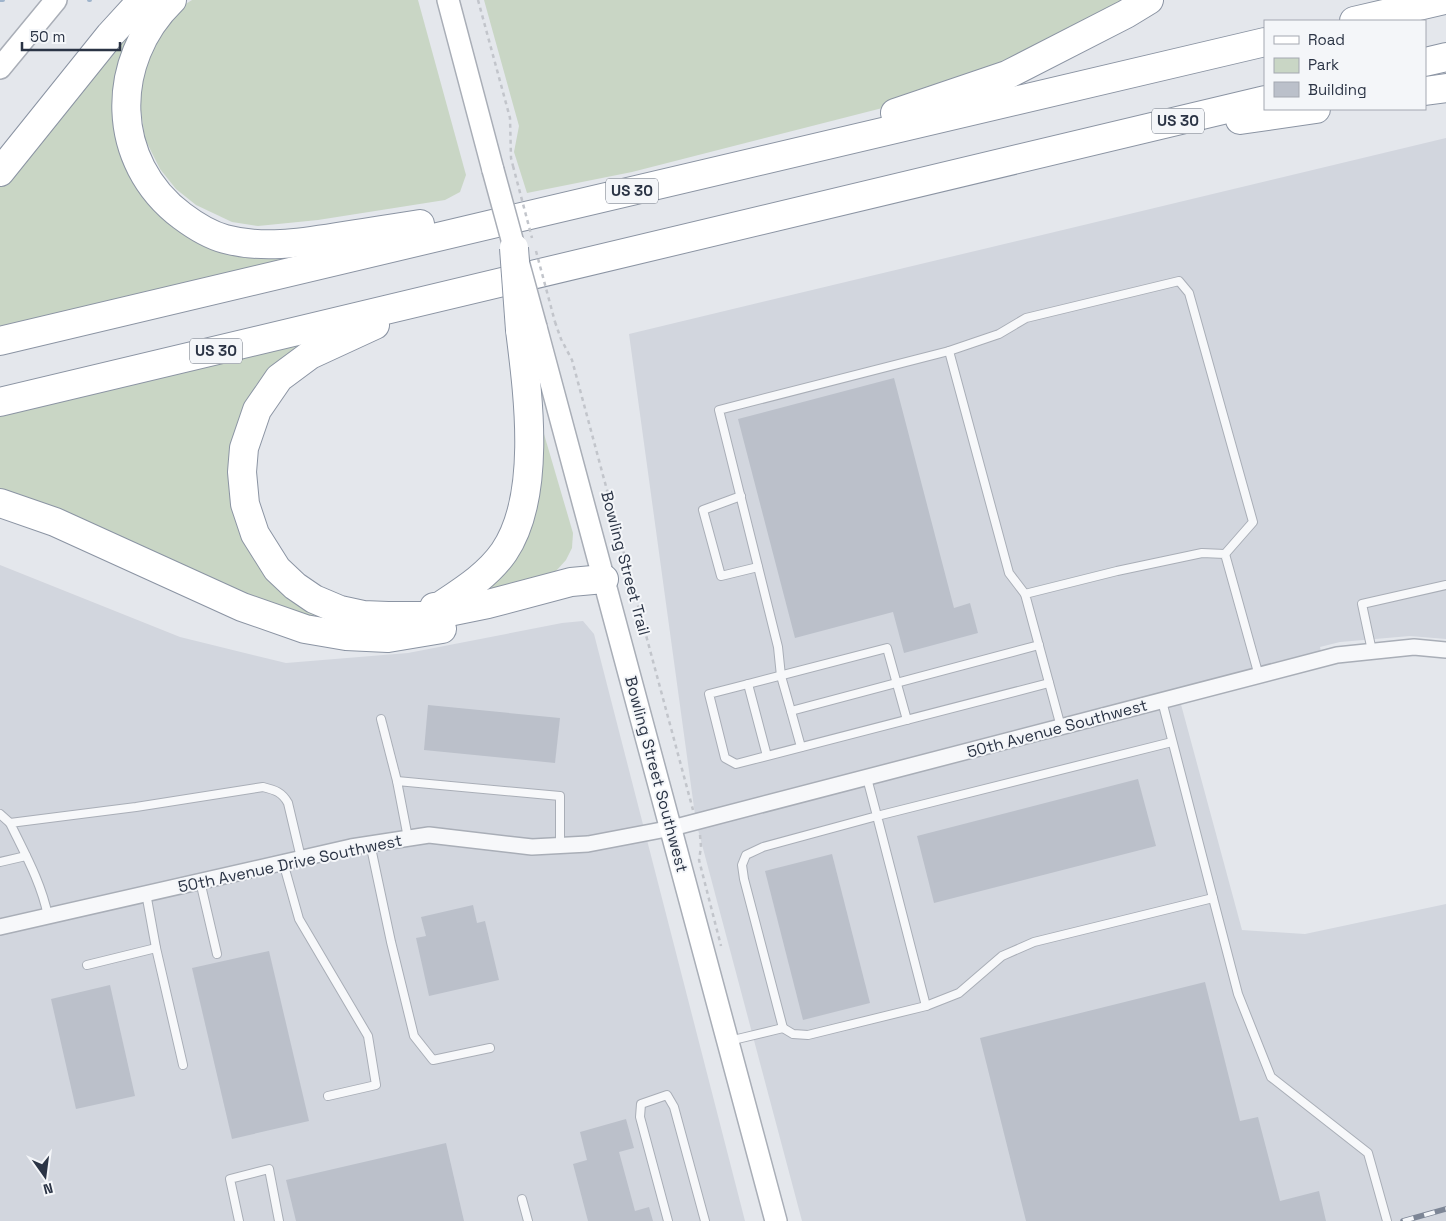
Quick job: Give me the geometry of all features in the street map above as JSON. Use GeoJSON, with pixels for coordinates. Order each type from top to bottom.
{"type":"FeatureCollection","features":[{"type":"Feature","properties":{"kind":"highway"},"geometry":{"type":"LineString","coordinates":[[0,172],[110,35],[142,0]]}},
{"type":"Feature","properties":{"kind":"highway"},"geometry":{"type":"LineString","coordinates":[[172,0],[157,14],[145,34],[131,67],[126,92],[126,118],[131,144],[143,172],[168,206],[192,224],[223,239],[262,246],[306,242],[641,189]]}},
{"type":"Feature","properties":{"kind":"highway"},"geometry":{"type":"LineString","coordinates":[[730,168],[1007,75],[1126,14],[1149,0]]}},
{"type":"Feature","properties":{"kind":"highway"},"geometry":{"type":"LineString","coordinates":[[1358,20],[1444,0]]}},
{"type":"Feature","properties":{"kind":"highway","name":"US 30"},"geometry":{"type":"LineString","coordinates":[[0,341],[1264,42]]}},
{"type":"Feature","properties":{"kind":"highway"},"geometry":{"type":"LineString","coordinates":[[1426,62],[1446,57]]}},
{"type":"Feature","properties":{"kind":"highway"},"geometry":{"type":"LineString","coordinates":[[1426,91],[1446,88]]}},
{"type":"Feature","properties":{"kind":"highway","name":"US 30"},"geometry":{"type":"LineString","coordinates":[[0,402],[1264,100]]}},
{"type":"Feature","properties":{"kind":"highway"},"geometry":{"type":"LineString","coordinates":[[1092,141],[1309,110]]}},
{"type":"Feature","properties":{"kind":"highway"},"geometry":{"type":"LineString","coordinates":[[388,616],[440,606],[475,583],[504,552],[516,529],[523,504],[528,474],[527,393],[537,326],[514,248]]}},
{"type":"Feature","properties":{"kind":"highway"},"geometry":{"type":"LineString","coordinates":[[432,299],[310,355],[279,378],[257,410],[244,448],[242,472],[245,504],[255,534],[266,554],[294,586],[314,599],[340,610],[363,615],[429,616],[488,604],[571,582],[604,579]]}},
{"type":"Feature","properties":{"kind":"highway"},"geometry":{"type":"LineString","coordinates":[[0,503],[55,522],[242,607],[305,629],[346,636],[388,638],[458,626],[573,592],[604,579]]}},
{"type":"Feature","properties":{"kind":"main road"},"geometry":{"type":"LineString","coordinates":[[0,68],[56,0]]}},
{"type":"Feature","properties":{"kind":"main road"},"geometry":{"type":"LineString","coordinates":[[448,0],[503,168],[514,248]]}},
{"type":"Feature","properties":{"kind":"main road","name":"Bowling Street Southwest"},"geometry":{"type":"LineString","coordinates":[[537,326],[776,1221]]}},
{"type":"Feature","properties":{"kind":"street","name":"50th Avenue Southwest"},"geometry":{"type":"LineString","coordinates":[[672,828],[1338,656],[1414,647],[1446,650]]}},
{"type":"Feature","properties":{"kind":"street","name":"50th Avenue Drive Southwest"},"geometry":{"type":"LineString","coordinates":[[0,927],[370,843],[429,835],[532,847],[560,846],[588,844],[672,828]]}},
{"type":"Feature","properties":{"kind":"lane"},"geometry":{"type":"LineString","coordinates":[[801,747],[781,676],[778,647],[719,410],[949,351],[999,334],[1026,318],[1179,281],[1189,293],[1253,522],[1225,554]]}},
{"type":"Feature","properties":{"kind":"lane"},"geometry":{"type":"LineString","coordinates":[[949,351],[1009,573],[1025,594],[1061,727]]}},
{"type":"Feature","properties":{"kind":"lane"},"geometry":{"type":"LineString","coordinates":[[741,496],[703,510],[721,576],[758,567]]}},
{"type":"Feature","properties":{"kind":"lane"},"geometry":{"type":"LineString","coordinates":[[1025,594],[1202,553],[1225,554]]}},
{"type":"Feature","properties":{"kind":"lane"},"geometry":{"type":"LineString","coordinates":[[1225,554],[1259,676]]}},
{"type":"Feature","properties":{"kind":"lane"},"geometry":{"type":"LineString","coordinates":[[1372,652],[1362,604],[1446,585]]}},
{"type":"Feature","properties":{"kind":"lane"},"geometry":{"type":"LineString","coordinates":[[791,711],[1039,645]]}},
{"type":"Feature","properties":{"kind":"lane"},"geometry":{"type":"LineString","coordinates":[[907,720],[887,648],[709,694],[725,758],[736,764],[907,720],[1049,683]]}},
{"type":"Feature","properties":{"kind":"lane"},"geometry":{"type":"LineString","coordinates":[[748,684],[767,756]]}},
{"type":"Feature","properties":{"kind":"lane"},"geometry":{"type":"LineString","coordinates":[[1162,701],[1238,994],[1271,1077],[1368,1153],[1387,1221]]}},
{"type":"Feature","properties":{"kind":"lane"},"geometry":{"type":"LineString","coordinates":[[381,719],[397,781],[408,838]]}},
{"type":"Feature","properties":{"kind":"lane"},"geometry":{"type":"LineString","coordinates":[[783,1028],[744,879],[742,864],[746,855],[762,847],[877,816],[1172,742]]}},
{"type":"Feature","properties":{"kind":"lane"},"geometry":{"type":"LineString","coordinates":[[867,778],[926,1006]]}},
{"type":"Feature","properties":{"kind":"lane"},"geometry":{"type":"LineString","coordinates":[[397,781],[560,796],[560,846]]}},
{"type":"Feature","properties":{"kind":"lane"},"geometry":{"type":"LineString","coordinates":[[10,824],[263,787],[276,790],[284,796],[288,803],[301,858]]}},
{"type":"Feature","properties":{"kind":"lane"},"geometry":{"type":"LineString","coordinates":[[0,814],[10,824],[26,856],[40,886],[48,916]]}},
{"type":"Feature","properties":{"kind":"lane"},"geometry":{"type":"LineString","coordinates":[[370,843],[391,942],[414,1036],[433,1060],[490,1048]]}},
{"type":"Feature","properties":{"kind":"lane"},"geometry":{"type":"LineString","coordinates":[[0,862],[26,856]]}},
{"type":"Feature","properties":{"kind":"lane"},"geometry":{"type":"LineString","coordinates":[[283,862],[299,919],[368,1036],[376,1085],[328,1096]]}},
{"type":"Feature","properties":{"kind":"lane"},"geometry":{"type":"LineString","coordinates":[[200,881],[217,954]]}},
{"type":"Feature","properties":{"kind":"lane"},"geometry":{"type":"LineString","coordinates":[[146,893],[156,948],[183,1065]]}},
{"type":"Feature","properties":{"kind":"lane"},"geometry":{"type":"LineString","coordinates":[[728,1041],[783,1028],[793,1034],[808,1035],[926,1006],[959,992],[1002,956],[1034,942],[1213,898]]}},
{"type":"Feature","properties":{"kind":"lane"},"geometry":{"type":"LineString","coordinates":[[87,965],[156,948]]}},
{"type":"Feature","properties":{"kind":"lane"},"geometry":{"type":"LineString","coordinates":[[668,1221],[640,1116],[641,1104],[667,1096],[674,1107],[705,1221]]}},
{"type":"Feature","properties":{"kind":"lane"},"geometry":{"type":"LineString","coordinates":[[239,1221],[230,1179],[269,1169],[279,1221]]}},
{"type":"Feature","properties":{"kind":"lane"},"geometry":{"type":"LineString","coordinates":[[522,1199],[528,1221]]}},
{"type":"Feature","properties":{"kind":"path"},"geometry":{"type":"LineString","coordinates":[[478,0],[510,118],[511,158],[503,168]]}},
{"type":"Feature","properties":{"kind":"path","name":"Bowling Street Trail"},"geometry":{"type":"LineString","coordinates":[[537,326],[561,339],[572,360],[692,806]]}},
{"type":"Feature","properties":{"kind":"shaded area"},"geometry":{"type":"Polygon","coordinates":[[[1446,138],[1446,639],[1410,636],[1340,642],[1320,647],[1323,659],[1179,697],[1242,930],[1305,934],[1446,904],[1446,1221],[802,1221],[696,822],[629,334],[1446,138]]]}},
{"type":"Feature","properties":{"kind":"shaded area"},"geometry":{"type":"Polygon","coordinates":[[[0,565],[180,637],[286,663],[408,653],[562,623],[583,621],[594,634],[745,1221],[0,1221],[0,565]]]}},
{"type":"Feature","properties":{"kind":"green space"},"geometry":{"type":"Polygon","coordinates":[[[192,0],[418,0],[466,175],[460,192],[445,200],[318,220],[258,226],[232,222],[196,205],[176,189],[160,169],[145,139],[140,104],[141,78],[152,49],[169,22],[184,5],[192,0]]]}},
{"type":"Feature","properties":{"kind":"green space"},"geometry":{"type":"Polygon","coordinates":[[[484,0],[1129,0],[1034,53],[902,103],[632,172],[527,193],[514,152],[519,126],[484,0]]]}},
{"type":"Feature","properties":{"kind":"green space"},"geometry":{"type":"Polygon","coordinates":[[[149,7],[123,52],[113,92],[114,116],[213,249],[242,256],[290,255],[292,259],[0,326],[0,186],[149,7]]]}},
{"type":"Feature","properties":{"kind":"green space"},"geometry":{"type":"Polygon","coordinates":[[[304,341],[275,364],[256,385],[242,415],[261,564],[364,622],[316,619],[256,600],[98,529],[0,488],[0,416],[304,341]]]}},
{"type":"Feature","properties":{"kind":"green space"},"geometry":{"type":"Polygon","coordinates":[[[544,434],[573,533],[572,548],[566,560],[556,571],[479,593],[538,436],[544,434]]]}},
{"type":"Feature","properties":{"kind":"building"},"geometry":{"type":"Polygon","coordinates":[[[894,378],[954,608],[970,603],[978,633],[904,653],[893,612],[795,638],[738,419],[894,378]]]}},
{"type":"Feature","properties":{"kind":"building"},"geometry":{"type":"Polygon","coordinates":[[[428,705],[560,718],[555,763],[424,750],[428,705]]]}},
{"type":"Feature","properties":{"kind":"building"},"geometry":{"type":"Polygon","coordinates":[[[1138,779],[1156,846],[934,903],[917,836],[1138,779]]]}},
{"type":"Feature","properties":{"kind":"building"},"geometry":{"type":"Polygon","coordinates":[[[832,854],[870,1003],[803,1020],[765,871],[832,854]]]}},
{"type":"Feature","properties":{"kind":"building"},"geometry":{"type":"Polygon","coordinates":[[[473,905],[477,923],[485,921],[499,980],[429,996],[416,938],[426,936],[421,917],[473,905]]]}},
{"type":"Feature","properties":{"kind":"building"},"geometry":{"type":"Polygon","coordinates":[[[269,951],[309,1121],[232,1139],[192,968],[269,951]]]}},
{"type":"Feature","properties":{"kind":"building"},"geometry":{"type":"Polygon","coordinates":[[[1205,982],[1240,1121],[1258,1117],[1280,1201],[1319,1191],[1326,1221],[1026,1221],[980,1038],[1205,982]]]}},
{"type":"Feature","properties":{"kind":"building"},"geometry":{"type":"Polygon","coordinates":[[[110,985],[135,1096],[76,1109],[51,999],[110,985]]]}},
{"type":"Feature","properties":{"kind":"building"},"geometry":{"type":"Polygon","coordinates":[[[626,1119],[634,1148],[619,1152],[635,1211],[649,1207],[653,1221],[588,1221],[573,1164],[587,1160],[580,1132],[626,1119]]]}},
{"type":"Feature","properties":{"kind":"building"},"geometry":{"type":"Polygon","coordinates":[[[446,1143],[464,1221],[296,1221],[286,1180],[446,1143]]]}},
{"type":"Feature","properties":{"kind":"railway"},"geometry":{"type":"LineString","coordinates":[[1403,1221],[1446,1209]]}}]}
